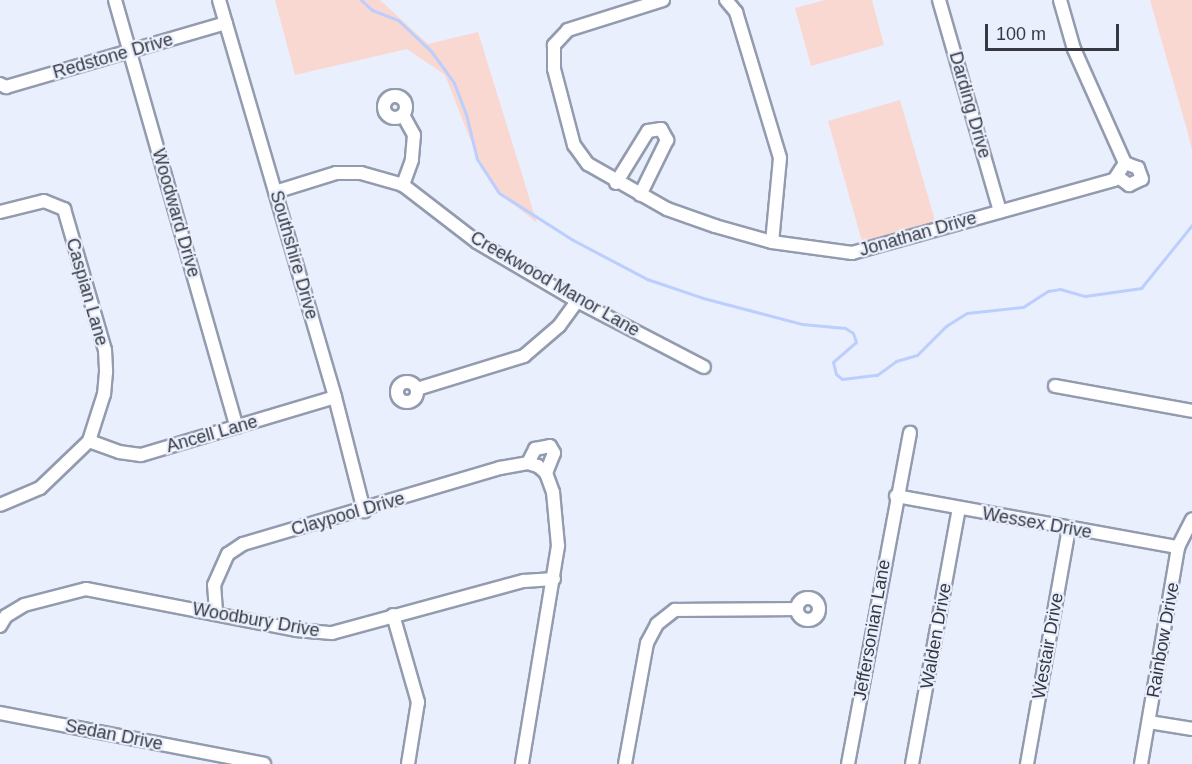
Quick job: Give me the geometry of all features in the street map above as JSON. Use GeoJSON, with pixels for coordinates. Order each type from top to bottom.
{"type":"FeatureCollection","features":[{"type":"Feature","properties":{"kind":"street","name":"Woodward Drive"},"geometry":{"type":"LineString","coordinates":[[115,0],[237,427]]}},
{"type":"Feature","properties":{"kind":"street","name":"Southshire Drive"},"geometry":{"type":"LineString","coordinates":[[219,0],[335,397],[364,511]]}},
{"type":"Feature","properties":{"kind":"street","name":"Jonathan Drive"},"geometry":{"type":"LineString","coordinates":[[663,0],[568,30],[554,45],[554,69],[574,145],[588,164],[616,183],[640,195],[716,226],[772,242],[852,253],[1118,177],[1130,185],[1142,179],[1138,168],[1125,163]]}},
{"type":"Feature","properties":{"kind":"street"},"geometry":{"type":"LineString","coordinates":[[726,0],[736,12],[780,158],[772,242]]}},
{"type":"Feature","properties":{"kind":"street","name":"Darding Drive"},"geometry":{"type":"LineString","coordinates":[[939,0],[1000,211]]}},
{"type":"Feature","properties":{"kind":"street"},"geometry":{"type":"LineString","coordinates":[[1060,0],[1074,49],[1125,163],[1118,177]]}},
{"type":"Feature","properties":{"kind":"street","name":"Redstone Drive"},"geometry":{"type":"LineString","coordinates":[[0,84],[6,87],[226,23]]}},
{"type":"Feature","properties":{"kind":"street"},"geometry":{"type":"LineString","coordinates":[[403,115],[414,135],[412,160],[403,185]]}},
{"type":"Feature","properties":{"kind":"street"},"geometry":{"type":"LineString","coordinates":[[616,183],[648,130],[661,129],[667,140],[640,195]]}},
{"type":"Feature","properties":{"kind":"street","name":"Creekwood Manor Lane"},"geometry":{"type":"LineString","coordinates":[[275,192],[336,173],[361,172],[403,185],[477,242],[577,301],[704,368]]}},
{"type":"Feature","properties":{"kind":"street","name":"Caspian Lane"},"geometry":{"type":"LineString","coordinates":[[0,212],[44,201],[64,209],[105,350],[104,394],[89,441],[40,488],[0,505]]}},
{"type":"Feature","properties":{"kind":"street"},"geometry":{"type":"LineString","coordinates":[[417,389],[524,356],[559,326],[577,301]]}},
{"type":"Feature","properties":{"kind":"street"},"geometry":{"type":"LineString","coordinates":[[1055,386],[1192,411]]}},
{"type":"Feature","properties":{"kind":"street","name":"Ancell Lane"},"geometry":{"type":"LineString","coordinates":[[89,441],[119,453],[141,454],[335,397]]}},
{"type":"Feature","properties":{"kind":"street","name":"Jeffersonian Lane"},"geometry":{"type":"LineString","coordinates":[[848,764],[896,496],[910,433]]}},
{"type":"Feature","properties":{"kind":"street","name":"Claypool Drive"},"geometry":{"type":"LineString","coordinates":[[216,612],[214,585],[235,548],[364,511],[500,468],[528,463],[535,449],[550,446],[554,453],[546,473],[559,523],[554,579],[522,764]]}},
{"type":"Feature","properties":{"kind":"street"},"geometry":{"type":"LineString","coordinates":[[528,463],[546,473]]}},
{"type":"Feature","properties":{"kind":"street","name":"Wessex Drive"},"geometry":{"type":"LineString","coordinates":[[896,496],[1178,547]]}},
{"type":"Feature","properties":{"kind":"street","name":"Walden Drive"},"geometry":{"type":"LineString","coordinates":[[912,764],[959,509]]}},
{"type":"Feature","properties":{"kind":"street","name":"Rainbow Drive"},"geometry":{"type":"LineString","coordinates":[[1141,764],[1178,547],[1192,519]]}},
{"type":"Feature","properties":{"kind":"street","name":"Westair Drive"},"geometry":{"type":"LineString","coordinates":[[1027,764],[1069,529]]}},
{"type":"Feature","properties":{"kind":"street","name":"Woodbury Drive"},"geometry":{"type":"LineString","coordinates":[[0,626],[6,616],[24,605],[86,589],[216,612],[296,630],[332,633],[525,581],[554,579]]}},
{"type":"Feature","properties":{"kind":"street"},"geometry":{"type":"LineString","coordinates":[[625,764],[647,643],[657,624],[675,610],[796,609]]}},
{"type":"Feature","properties":{"kind":"street"},"geometry":{"type":"LineString","coordinates":[[393,615],[418,702],[408,764]]}},
{"type":"Feature","properties":{"kind":"street","name":"Sedan Drive"},"geometry":{"type":"LineString","coordinates":[[0,713],[264,764]]}},
{"type":"Feature","properties":{"kind":"street"},"geometry":{"type":"LineString","coordinates":[[1149,722],[1192,729]]}},
{"type":"Feature","properties":{"kind":"shaded area"},"geometry":{"type":"Polygon","coordinates":[[[275,0],[380,0],[428,44],[478,32],[537,223],[497,191],[476,154],[445,75],[407,49],[295,75],[275,0]]]}},
{"type":"Feature","properties":{"kind":"shaded area"},"geometry":{"type":"Polygon","coordinates":[[[825,0],[872,0],[884,45],[811,66],[795,8],[825,0]]]}},
{"type":"Feature","properties":{"kind":"shaded area"},"geometry":{"type":"Polygon","coordinates":[[[1150,0],[1192,0],[1192,150],[1187,130],[1150,0]]]}},
{"type":"Feature","properties":{"kind":"shaded area"},"geometry":{"type":"Polygon","coordinates":[[[900,100],[936,224],[863,245],[828,121],[900,100]]]}},
{"type":"Feature","properties":{"kind":"waterway"},"geometry":{"type":"LineString","coordinates":[[361,0],[372,10],[398,20],[431,51],[454,83],[466,114],[477,159],[499,193],[573,240],[647,279],[703,298],[802,324],[845,328],[853,333],[856,342],[833,362],[836,374],[842,379],[877,375],[896,361],[917,355],[946,326],[967,313],[1023,307],[1048,291],[1060,289],[1085,296],[1141,288],[1192,225]]}}]}
